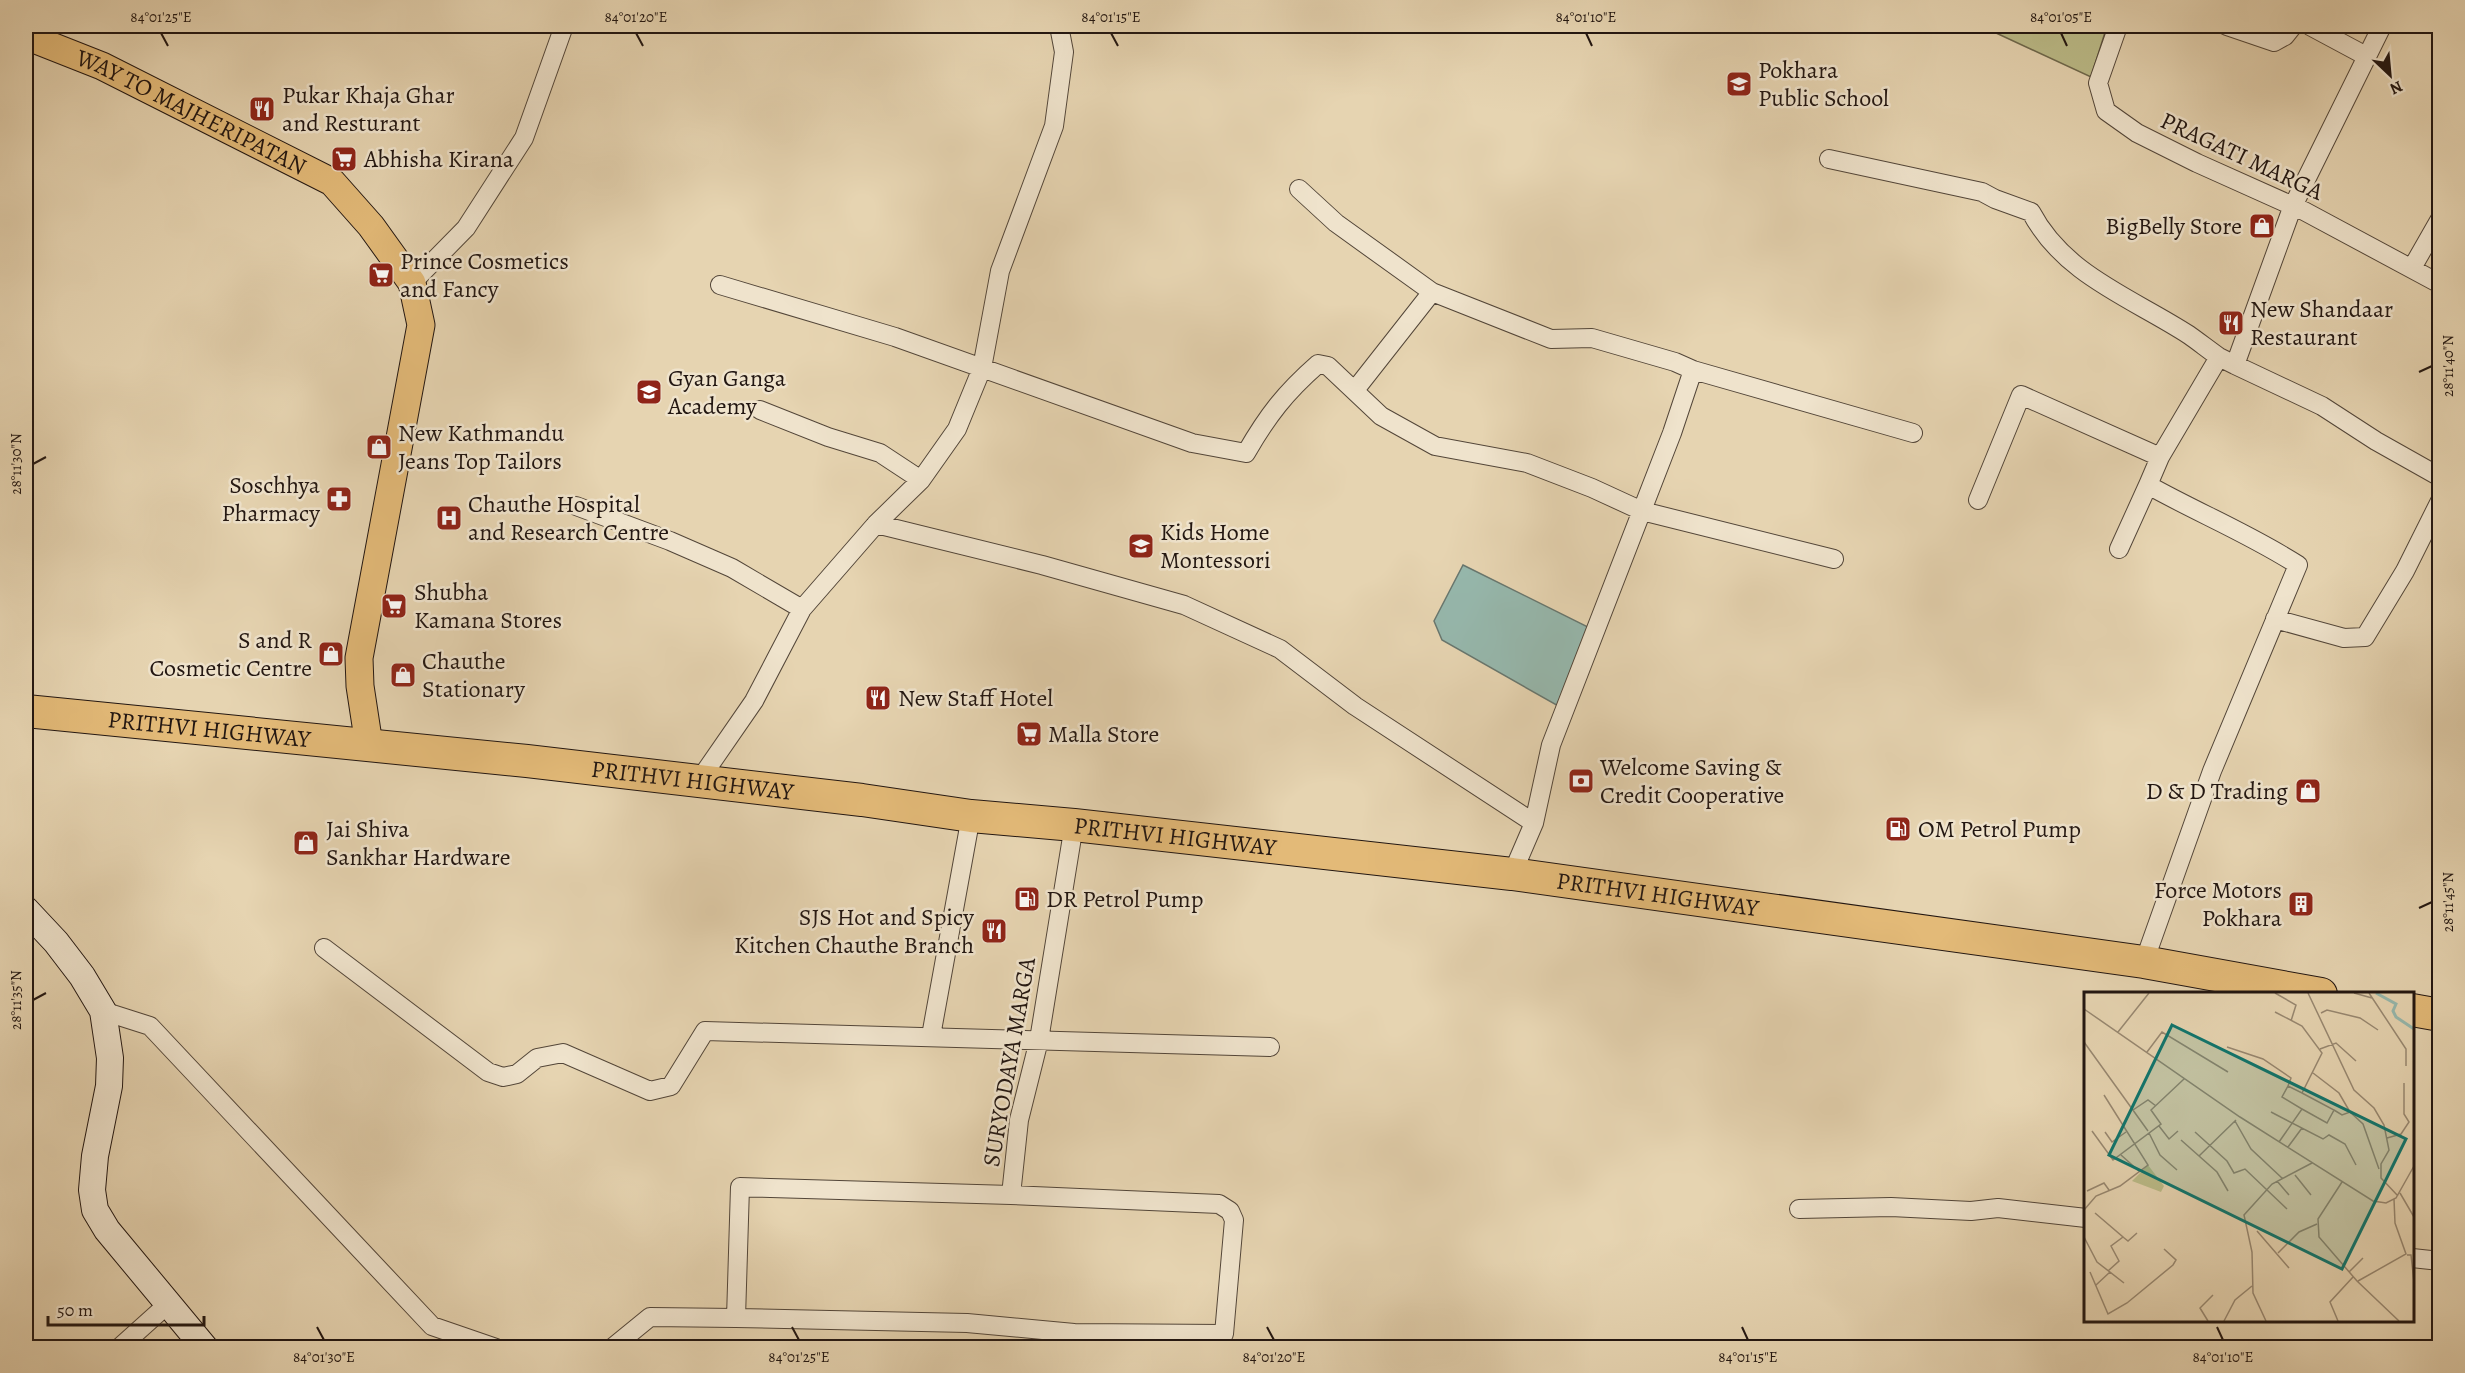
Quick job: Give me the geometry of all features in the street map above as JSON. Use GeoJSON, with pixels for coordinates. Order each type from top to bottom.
{"type":"FeatureCollection","features":[{"type":"Feature","properties":{"kind":"highway","name":"PRITHVI HIGHWAY"},"geometry":{"type":"LineString","coordinates":[[26,711],[527,761],[862,800],[971,816],[1074,825],[1512,874],[2144,962],[2315,992]]}},
{"type":"Feature","properties":{"kind":"highway"},"geometry":{"type":"LineString","coordinates":[[2414,1010],[2439,1015]]}},
{"type":"Feature","properties":{"kind":"main road","name":"WAY TO MAJHERIPATAN"},"geometry":{"type":"LineString","coordinates":[[26,36],[102,66],[332,182],[371,226],[412,283],[421,325],[359,658],[360,686],[369,745]]}},
{"type":"Feature","properties":{"kind":"main road"},"geometry":{"type":"LineString","coordinates":[[26,910],[63,950],[103,1011],[110,1058],[109,1086],[95,1156],[92,1190],[94,1210],[106,1230],[205,1347]]}},
{"type":"Feature","properties":{"kind":"street"},"geometry":{"type":"LineString","coordinates":[[412,283],[466,228],[524,138],[564,26]]}},
{"type":"Feature","properties":{"kind":"street"},"geometry":{"type":"LineString","coordinates":[[698,782],[754,701],[802,609],[876,524],[921,480],[957,429],[982,368],[1000,271],[1054,126],[1064,52],[1059,26]]}},
{"type":"Feature","properties":{"kind":"street","name":"PRAGATI MARGA"},"geometry":{"type":"LineString","coordinates":[[2118,26],[2098,83],[2106,111],[2136,133],[2341,229],[2439,284]]}},
{"type":"Feature","properties":{"kind":"street"},"geometry":{"type":"LineString","coordinates":[[2227,26],[2274,42],[2285,36],[2293,26]]}},
{"type":"Feature","properties":{"kind":"street"},"geometry":{"type":"LineString","coordinates":[[2310,26],[2366,56]]}},
{"type":"Feature","properties":{"kind":"street"},"geometry":{"type":"LineString","coordinates":[[2235,365],[2292,208],[2382,26]]}},
{"type":"Feature","properties":{"kind":"street"},"geometry":{"type":"LineString","coordinates":[[1829,159],[1982,192],[2031,212],[2042,231],[2063,256],[2094,280],[2190,335],[2219,357],[2322,405],[2376,441],[2439,477]]}},
{"type":"Feature","properties":{"kind":"street"},"geometry":{"type":"LineString","coordinates":[[1299,189],[1336,223],[1432,292],[1551,339],[1592,338],[1675,362],[1693,370],[1913,433]]}},
{"type":"Feature","properties":{"kind":"street"},"geometry":{"type":"LineString","coordinates":[[2412,268],[2439,219]]}},
{"type":"Feature","properties":{"kind":"street"},"geometry":{"type":"LineString","coordinates":[[720,285],[895,337],[1192,443],[1246,453],[1266,418],[1296,384],[1318,364],[1328,366],[1381,416],[1435,446],[1527,463],[1592,488],[1642,511],[1834,559]]}},
{"type":"Feature","properties":{"kind":"street"},"geometry":{"type":"LineString","coordinates":[[1355,390],[1432,292]]}},
{"type":"Feature","properties":{"kind":"street"},"geometry":{"type":"LineString","coordinates":[[2119,549],[2160,457],[2219,357]]}},
{"type":"Feature","properties":{"kind":"street"},"geometry":{"type":"LineString","coordinates":[[1512,874],[1534,823],[1551,745],[1672,434],[1693,370]]}},
{"type":"Feature","properties":{"kind":"street"},"geometry":{"type":"LineString","coordinates":[[1978,500],[2021,395],[2160,457]]}},
{"type":"Feature","properties":{"kind":"street"},"geometry":{"type":"LineString","coordinates":[[760,410],[828,437],[880,453],[921,480]]}},
{"type":"Feature","properties":{"kind":"street"},"geometry":{"type":"LineString","coordinates":[[2144,962],[2212,771],[2298,565],[2262,542],[2183,505],[2148,485]]}},
{"type":"Feature","properties":{"kind":"street"},"geometry":{"type":"LineString","coordinates":[[2275,619],[2344,638],[2365,637],[2405,571],[2439,501]]}},
{"type":"Feature","properties":{"kind":"street"},"geometry":{"type":"LineString","coordinates":[[576,506],[670,541],[732,568],[802,609]]}},
{"type":"Feature","properties":{"kind":"street"},"geometry":{"type":"LineString","coordinates":[[876,524],[1042,565],[1184,605],[1280,649],[1355,706],[1534,823]]}},
{"type":"Feature","properties":{"kind":"street"},"geometry":{"type":"LineString","coordinates":[[931,1036],[971,816]]}},
{"type":"Feature","properties":{"kind":"street","name":"SURYODAYA MARGA"},"geometry":{"type":"LineString","coordinates":[[612,1347],[650,1317],[967,1323],[1074,1340],[1228,1341],[1234,1220],[1230,1210],[1219,1204],[1011,1195],[1019,1120],[1039,1040],[1074,825]]}},
{"type":"Feature","properties":{"kind":"street"},"geometry":{"type":"LineString","coordinates":[[324,948],[488,1072],[503,1077],[517,1074],[537,1058],[563,1053],[650,1091],[671,1086],[705,1031],[1270,1047]]}},
{"type":"Feature","properties":{"kind":"street"},"geometry":{"type":"LineString","coordinates":[[103,1011],[150,1026],[432,1326],[496,1347]]}},
{"type":"Feature","properties":{"kind":"street"},"geometry":{"type":"LineString","coordinates":[[736,1318],[740,1187],[1011,1195]]}},
{"type":"Feature","properties":{"kind":"street"},"geometry":{"type":"LineString","coordinates":[[1799,1209],[1892,1207],[1971,1211],[1998,1208],[2084,1218]]}},
{"type":"Feature","properties":{"kind":"street"},"geometry":{"type":"LineString","coordinates":[[2414,1258],[2439,1261]]}},
{"type":"Feature","properties":{"kind":"street"},"geometry":{"type":"LineString","coordinates":[[119,1347],[168,1304]]}},
{"type":"Feature","properties":{"kind":"green space"},"geometry":{"type":"Polygon","coordinates":[[[1981,26],[2107,26],[2091,77],[1981,26]]]}},
{"type":"Feature","properties":{"kind":"water"},"geometry":{"type":"Polygon","coordinates":[[[1463,565],[1594,630],[1560,707],[1442,640],[1434,621],[1463,565]]]}},
{"type":"Feature","properties":{"kind":"place","name":"Pokhara Public School"},"geometry":{"type":"Point","coordinates":[1739,84]}},
{"type":"Feature","properties":{"kind":"place","name":"Pukar Khaja Ghar and Resturant"},"geometry":{"type":"Point","coordinates":[262,109]}},
{"type":"Feature","properties":{"kind":"place","name":"Abhisha Kirana"},"geometry":{"type":"Point","coordinates":[344,159]}},
{"type":"Feature","properties":{"kind":"place","name":"BigBelly Store"},"geometry":{"type":"Point","coordinates":[2262,226]}},
{"type":"Feature","properties":{"kind":"place","name":"Prince Cosmetics and Fancy"},"geometry":{"type":"Point","coordinates":[381,275]}},
{"type":"Feature","properties":{"kind":"place","name":"New Shandaar Restaurant"},"geometry":{"type":"Point","coordinates":[2231,323]}},
{"type":"Feature","properties":{"kind":"place","name":"Gyan Ganga Academy"},"geometry":{"type":"Point","coordinates":[649,392]}},
{"type":"Feature","properties":{"kind":"place","name":"New Kathmandu Jeans Top Tailors"},"geometry":{"type":"Point","coordinates":[379,447]}},
{"type":"Feature","properties":{"kind":"place","name":"Soschhya Pharmacy"},"geometry":{"type":"Point","coordinates":[339,499]}},
{"type":"Feature","properties":{"kind":"place","name":"Chauthe Hospital and Research Centre"},"geometry":{"type":"Point","coordinates":[449,518]}},
{"type":"Feature","properties":{"kind":"place","name":"Kids Home Montessori"},"geometry":{"type":"Point","coordinates":[1141,546]}},
{"type":"Feature","properties":{"kind":"place","name":"Shubha Kamana Stores"},"geometry":{"type":"Point","coordinates":[394,606]}},
{"type":"Feature","properties":{"kind":"place","name":"S and R Cosmetic Centre"},"geometry":{"type":"Point","coordinates":[331,654]}},
{"type":"Feature","properties":{"kind":"place","name":"Chauthe Stationary"},"geometry":{"type":"Point","coordinates":[403,675]}},
{"type":"Feature","properties":{"kind":"place","name":"New Staff Hotel"},"geometry":{"type":"Point","coordinates":[878,698]}},
{"type":"Feature","properties":{"kind":"place","name":"Malla Store"},"geometry":{"type":"Point","coordinates":[1029,734]}},
{"type":"Feature","properties":{"kind":"place","name":"Welcome Saving & Credit Cooperative"},"geometry":{"type":"Point","coordinates":[1581,781]}},
{"type":"Feature","properties":{"kind":"place","name":"D & D Trading"},"geometry":{"type":"Point","coordinates":[2308,791]}},
{"type":"Feature","properties":{"kind":"place","name":"OM Petrol Pump"},"geometry":{"type":"Point","coordinates":[1898,829]}},
{"type":"Feature","properties":{"kind":"place","name":"Jai Shiva Sankhar Hardware"},"geometry":{"type":"Point","coordinates":[306,843]}},
{"type":"Feature","properties":{"kind":"place","name":"DR Petrol Pump"},"geometry":{"type":"Point","coordinates":[1027,899]}},
{"type":"Feature","properties":{"kind":"place","name":"Force Motors Pokhara"},"geometry":{"type":"Point","coordinates":[2301,904]}},
{"type":"Feature","properties":{"kind":"place","name":"SJS Hot and Spicy Kitchen Chauthe Branch"},"geometry":{"type":"Point","coordinates":[994,931]}}]}
